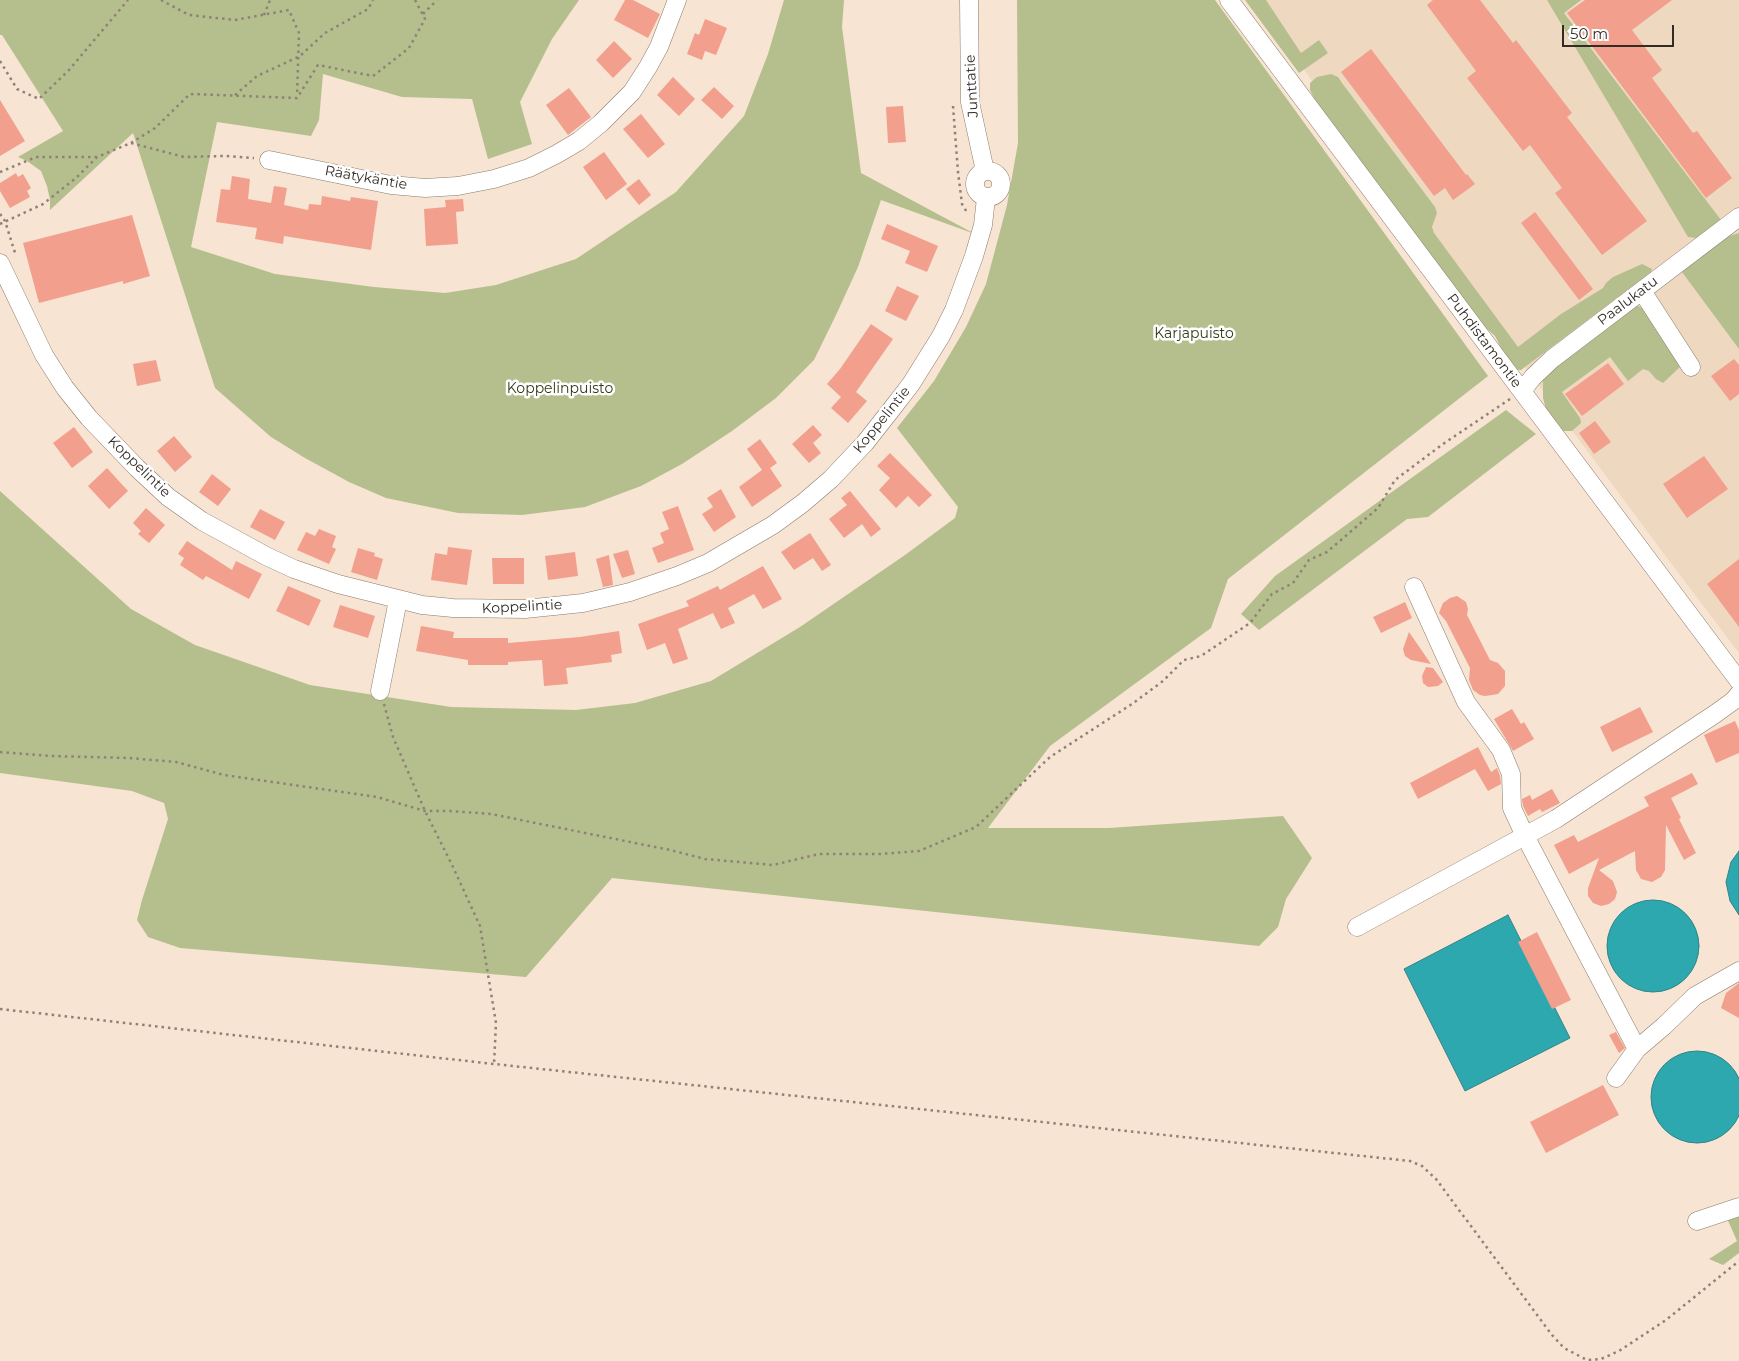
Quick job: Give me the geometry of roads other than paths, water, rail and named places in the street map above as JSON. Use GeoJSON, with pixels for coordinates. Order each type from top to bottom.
{"type":"FeatureCollection","features":[{"type":"Feature","properties":{"kind":"street","name":"Räätykäntie"},"geometry":{"type":"LineString","coordinates":[[269,160],[391,185],[425,188],[458,186],[494,179],[529,168],[579,141],[601,123],[632,92],[659,47],[677,0]]}},
{"type":"Feature","properties":{"kind":"street","name":"Junttatie"},"geometry":{"type":"LineString","coordinates":[[969,0],[970,102],[985,171],[978,175],[974,183],[976,191],[986,198]]}},
{"type":"Feature","properties":{"kind":"street","name":"Puhdistamontie"},"geometry":{"type":"LineString","coordinates":[[1229,0],[1739,681]]}},
{"type":"Feature","properties":{"kind":"street","name":"Koppelintie"},"geometry":{"type":"LineString","coordinates":[[8,261],[44,355],[65,388],[89,418],[137,468],[168,497],[202,520],[266,556],[294,569],[338,584],[398,600],[454,608],[525,609],[583,603],[630,592],[678,576],[708,563],[773,525],[804,503],[832,478],[865,443],[911,384],[941,336],[954,310],[974,256],[983,225],[986,198]]}},
{"type":"Feature","properties":{"kind":"street","name":"Paalukatu"},"geometry":{"type":"LineString","coordinates":[[1522,391],[1533,377],[1552,359],[1739,217]]}},
{"type":"Feature","properties":{"kind":"street"},"geometry":{"type":"LineString","coordinates":[[1642,291],[1691,367]]}},
{"type":"Feature","properties":{"kind":"street"},"geometry":{"type":"LineString","coordinates":[[1414,587],[1466,702],[1501,750],[1511,774],[1512,808],[1525,836],[1637,1049]]}},
{"type":"Feature","properties":{"kind":"street"},"geometry":{"type":"LineString","coordinates":[[380,691],[398,600]]}},
{"type":"Feature","properties":{"kind":"street"},"geometry":{"type":"LineString","coordinates":[[1357,927],[1556,819],[1708,719],[1733,701],[1739,694]]}},
{"type":"Feature","properties":{"kind":"street"},"geometry":{"type":"LineString","coordinates":[[1616,1078],[1637,1049],[1695,996],[1739,971]]}},
{"type":"Feature","properties":{"kind":"street"},"geometry":{"type":"LineString","coordinates":[[1697,1221],[1732,1209]]}},
{"type":"Feature","properties":{"kind":"water"},"geometry":{"type":"Polygon","coordinates":[[[1739,851],[1739,915],[1730,901],[1726,882],[1731,862],[1739,851]]]}},
{"type":"Feature","properties":{"kind":"water"},"geometry":{"type":"Polygon","coordinates":[[[1653,900],[1671,903],[1686,913],[1696,928],[1699,946],[1696,964],[1686,979],[1671,989],[1653,992],[1635,989],[1620,979],[1610,964],[1607,946],[1610,928],[1620,913],[1635,903],[1653,900]]]}},
{"type":"Feature","properties":{"kind":"water"},"geometry":{"type":"Polygon","coordinates":[[[1508,915],[1570,1038],[1465,1091],[1404,969],[1508,915]]]}},
{"type":"Feature","properties":{"kind":"water"},"geometry":{"type":"Polygon","coordinates":[[[1697,1051],[1706,1052],[1723,1059],[1735,1071],[1742,1088],[1742,1106],[1735,1123],[1723,1135],[1706,1142],[1697,1143],[1688,1142],[1671,1135],[1659,1123],[1652,1106],[1651,1097],[1652,1088],[1659,1071],[1671,1059],[1688,1052],[1697,1051]]]}},
{"type":"Feature","properties":{"kind":"park label","name":"Karjapuisto"},"geometry":{"type":"Point","coordinates":[1194,334]}},
{"type":"Feature","properties":{"kind":"park label","name":"Koppelinpuisto"},"geometry":{"type":"Point","coordinates":[560,389]}}]}
